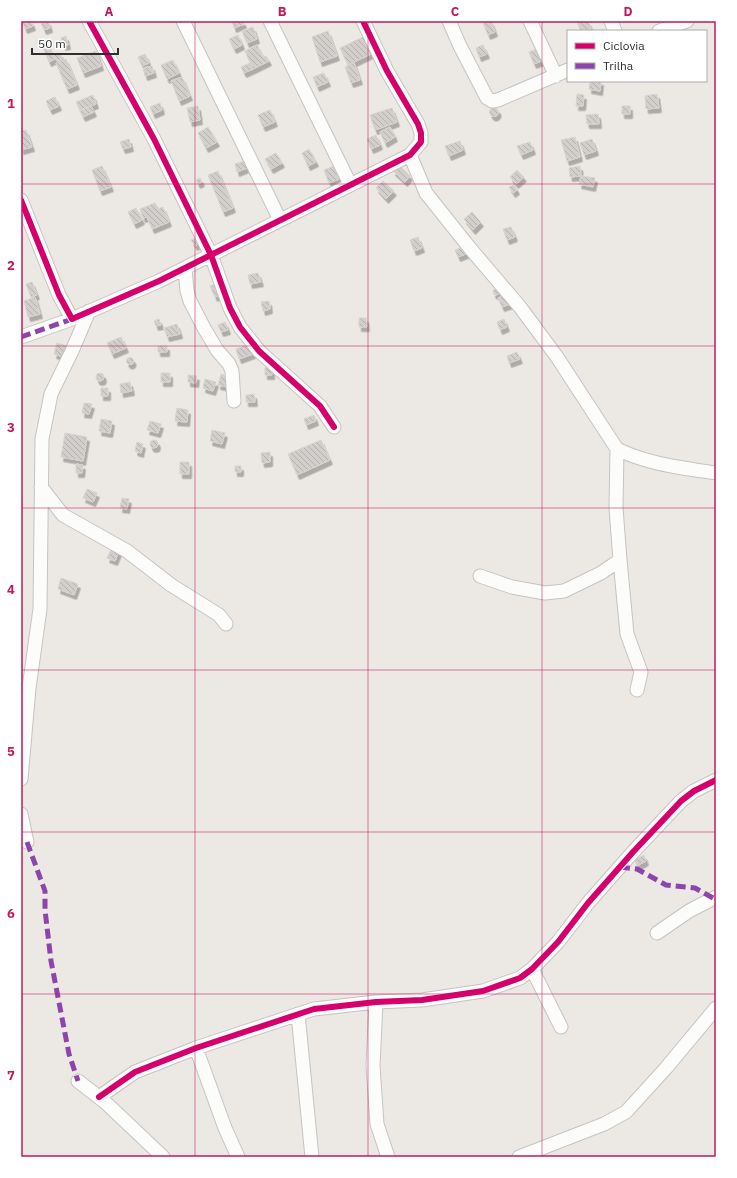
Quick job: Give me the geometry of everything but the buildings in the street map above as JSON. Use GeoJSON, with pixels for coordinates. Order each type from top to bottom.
{"type":"FeatureCollection","features":[{"type":"Feature","properties":{"kind":"street"},"geometry":{"type":"LineString","coordinates":[[89,21],[154,140],[211,255],[230,308],[240,327],[259,351],[320,406],[334,427]]}},
{"type":"Feature","properties":{"kind":"street"},"geometry":{"type":"LineString","coordinates":[[183,21],[280,220]]}},
{"type":"Feature","properties":{"kind":"street"},"geometry":{"type":"LineString","coordinates":[[270,21],[350,184]]}},
{"type":"Feature","properties":{"kind":"street"},"geometry":{"type":"LineString","coordinates":[[21,337],[72,319],[159,281],[410,154],[421,142],[421,134],[418,124],[388,71],[363,21]]}},
{"type":"Feature","properties":{"kind":"street"},"geometry":{"type":"LineString","coordinates":[[449,21],[487,98],[492,101],[498,100],[562,73],[530,21]]}},
{"type":"Feature","properties":{"kind":"street"},"geometry":{"type":"LineString","coordinates":[[662,30],[687,21]]}},
{"type":"Feature","properties":{"kind":"street"},"geometry":{"type":"LineString","coordinates":[[410,154],[426,193],[520,307],[558,357],[617,448],[638,458],[672,466],[716,473]]}},
{"type":"Feature","properties":{"kind":"street"},"geometry":{"type":"LineString","coordinates":[[21,200],[59,294],[72,319]]}},
{"type":"Feature","properties":{"kind":"street"},"geometry":{"type":"LineString","coordinates":[[185,268],[186,292],[190,301],[217,350],[229,364],[232,371],[234,401]]}},
{"type":"Feature","properties":{"kind":"street"},"geometry":{"type":"LineString","coordinates":[[21,779],[28,688],[40,609],[42,439],[51,394],[89,311]]}},
{"type":"Feature","properties":{"kind":"street"},"geometry":{"type":"LineString","coordinates":[[617,448],[616,508],[620,560],[627,634],[641,672],[637,690]]}},
{"type":"Feature","properties":{"kind":"street"},"geometry":{"type":"LineString","coordinates":[[41,487],[62,515],[127,551],[171,585],[219,615],[226,624]]}},
{"type":"Feature","properties":{"kind":"street"},"geometry":{"type":"LineString","coordinates":[[480,576],[512,587],[545,593],[564,591],[601,573],[620,560]]}},
{"type":"Feature","properties":{"kind":"street"},"geometry":{"type":"LineString","coordinates":[[99,1097],[135,1072],[196,1048],[298,1014],[314,1010],[376,1002],[422,1000],[483,991],[520,978],[532,969],[558,942],[588,903],[681,800],[716,780]]}},
{"type":"Feature","properties":{"kind":"street"},"geometry":{"type":"LineString","coordinates":[[21,814],[27,842]]}},
{"type":"Feature","properties":{"kind":"street"},"geometry":{"type":"LineString","coordinates":[[658,933],[689,911],[716,897]]}},
{"type":"Feature","properties":{"kind":"street"},"geometry":{"type":"LineString","coordinates":[[532,969],[561,1026]]}},
{"type":"Feature","properties":{"kind":"street"},"geometry":{"type":"LineString","coordinates":[[376,1002],[373,1066],[377,1124],[388,1157]]}},
{"type":"Feature","properties":{"kind":"street"},"geometry":{"type":"LineString","coordinates":[[519,1157],[604,1124],[626,1112],[666,1068],[716,1008]]}},
{"type":"Feature","properties":{"kind":"street"},"geometry":{"type":"LineString","coordinates":[[298,1014],[312,1157]]}},
{"type":"Feature","properties":{"kind":"street"},"geometry":{"type":"LineString","coordinates":[[196,1048],[238,1157]]}},
{"type":"Feature","properties":{"kind":"street"},"geometry":{"type":"LineString","coordinates":[[78,1081],[99,1097],[163,1157]]}},
{"type":"Feature","properties":{"kind":"marked path"},"geometry":{"type":"LineString","coordinates":[[21,337],[72,319]]}},
{"type":"Feature","properties":{"kind":"marked path"},"geometry":{"type":"LineString","coordinates":[[27,842],[45,891],[45,910],[51,961],[69,1054],[78,1081]]}},
{"type":"Feature","properties":{"kind":"marked path"},"geometry":{"type":"LineString","coordinates":[[620,867],[637,869],[666,885],[695,888],[713,898]]}},
{"type":"Feature","properties":{"kind":"cycle path"},"geometry":{"type":"LineString","coordinates":[[89,21],[154,139],[211,255],[230,308],[240,327],[259,351],[320,406],[334,427]]}},
{"type":"Feature","properties":{"kind":"cycle path"},"geometry":{"type":"LineString","coordinates":[[21,200],[59,295],[72,319],[159,281],[410,155],[421,142],[421,133],[418,124],[387,71],[363,21]]}},
{"type":"Feature","properties":{"kind":"cycle path"},"geometry":{"type":"LineString","coordinates":[[99,1097],[135,1072],[196,1048],[314,1009],[376,1002],[422,1000],[483,991],[520,978],[532,969],[558,942],[588,903],[681,801],[694,791],[716,780]]}}]}
